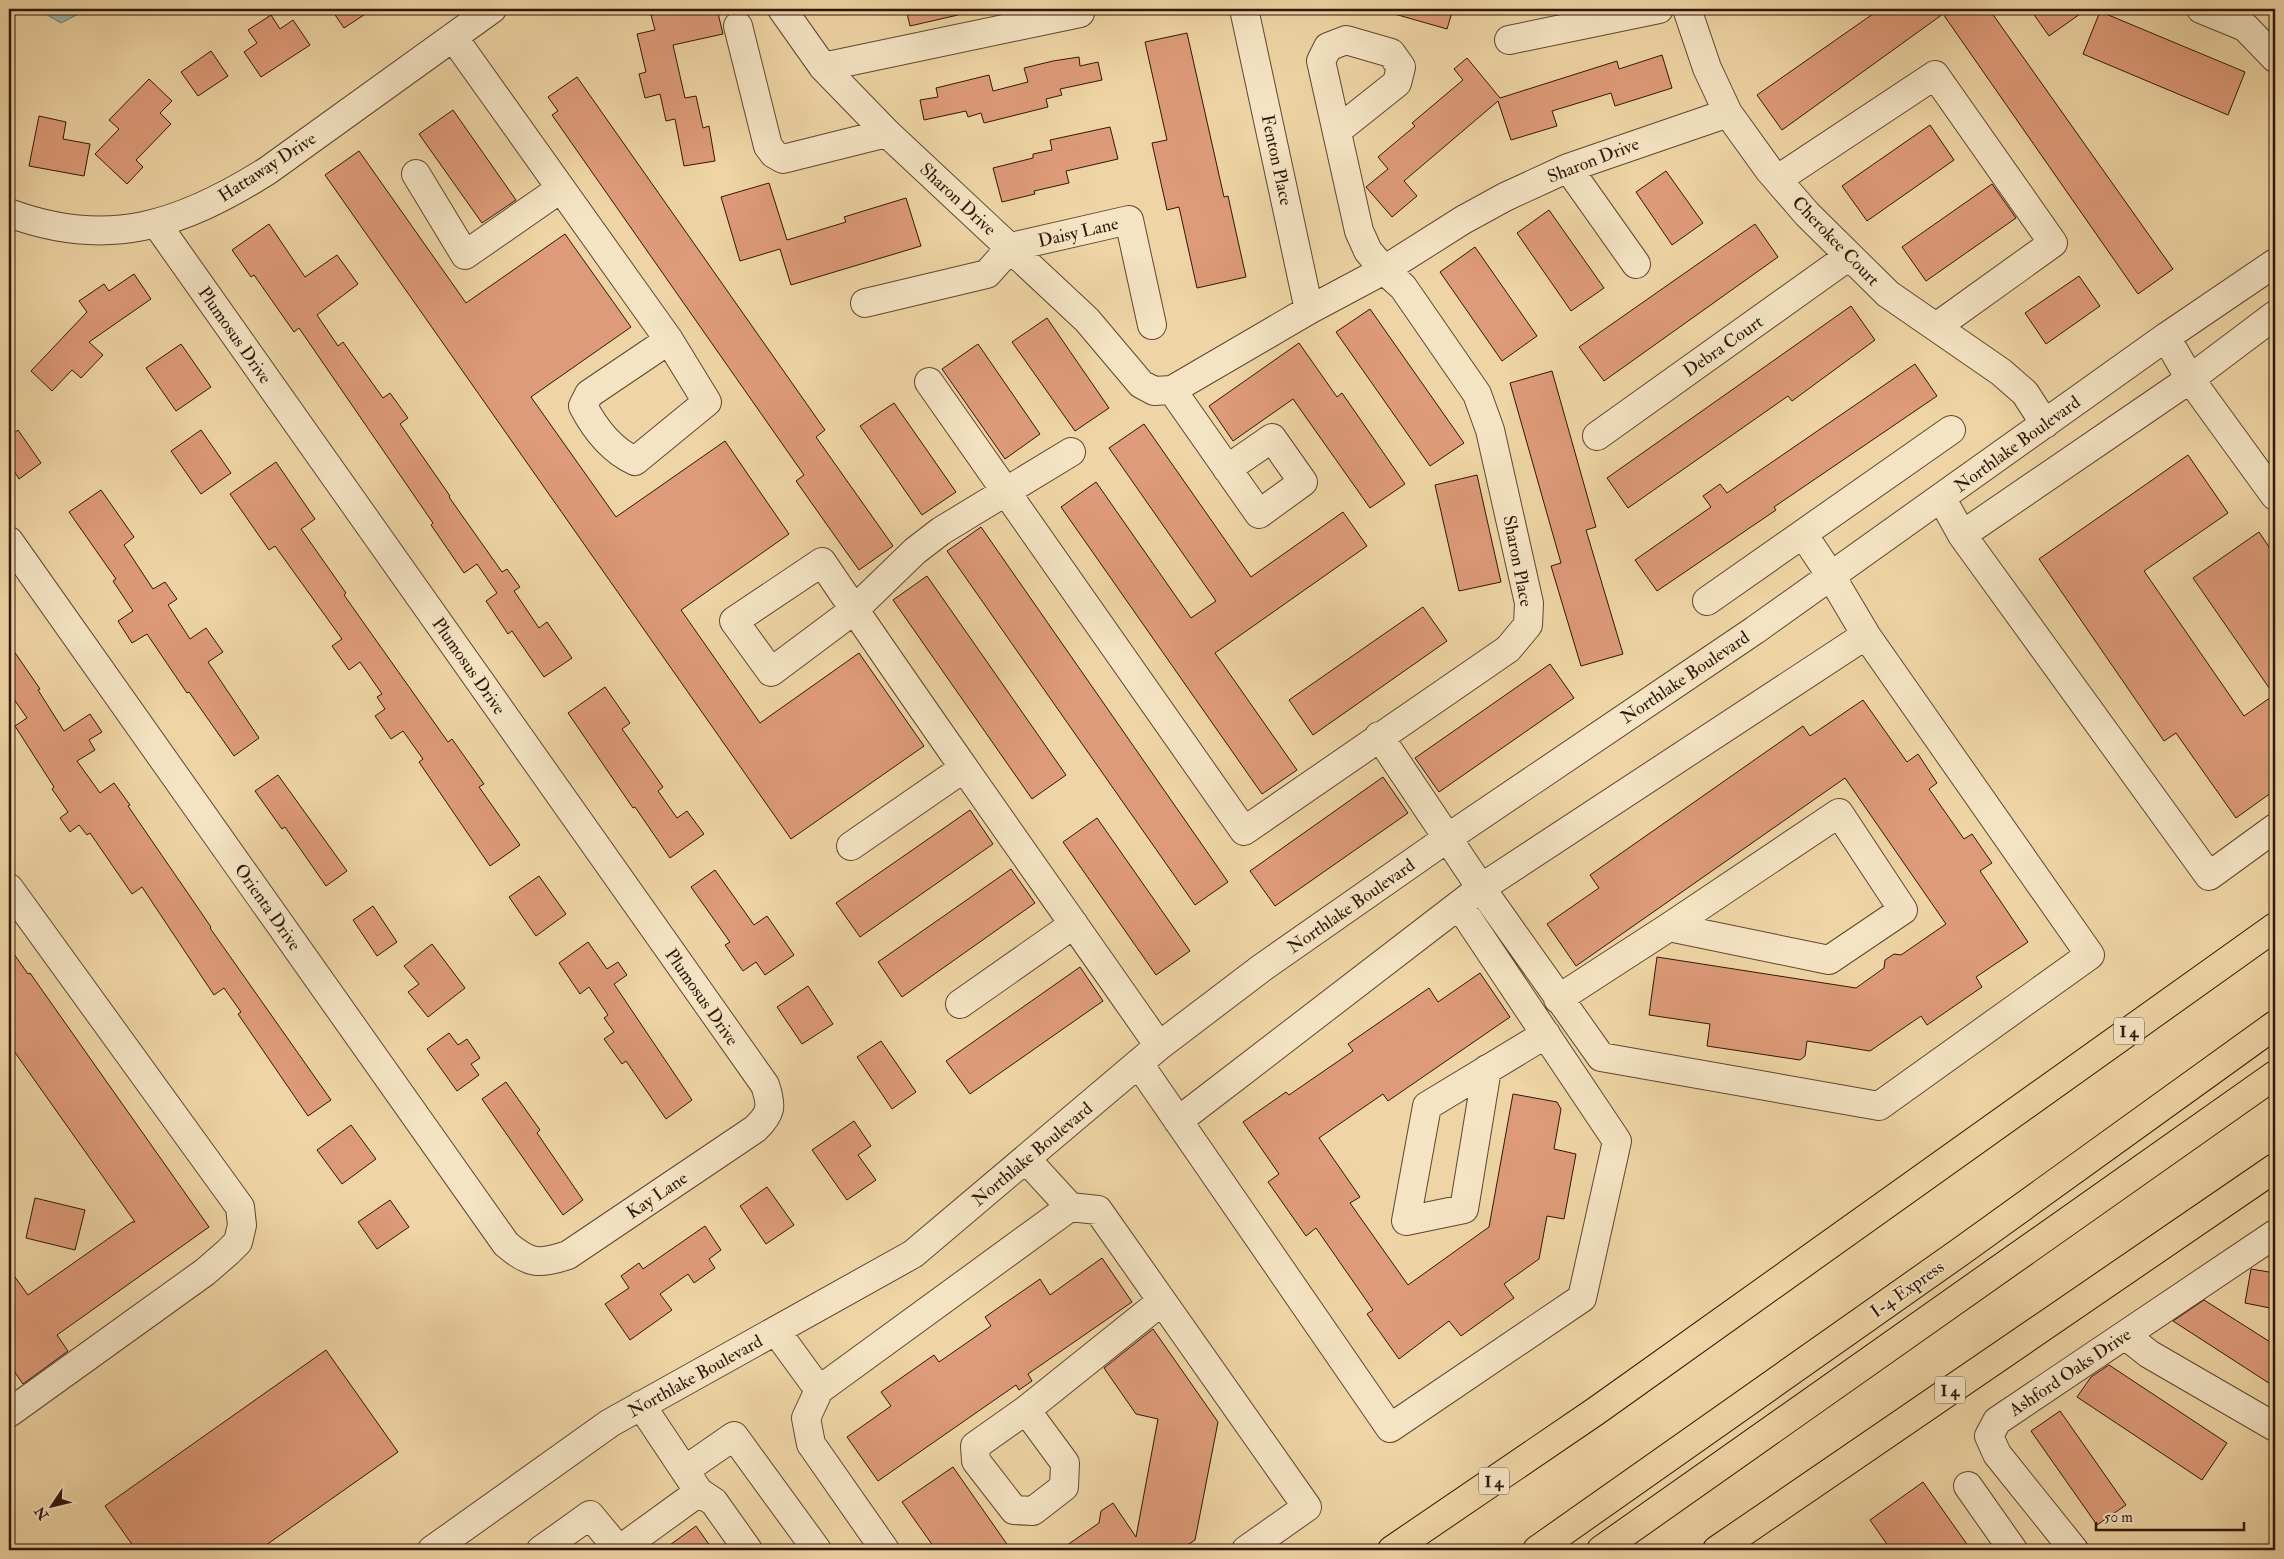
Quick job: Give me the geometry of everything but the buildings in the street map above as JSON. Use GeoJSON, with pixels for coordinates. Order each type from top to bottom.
{"type":"FeatureCollection","features":[{"type":"Feature","properties":{"kind":"highway","name":"I 4"},"geometry":{"type":"LineString","coordinates":[[1392,1550],[1596,1411],[2275,927]]}},
{"type":"Feature","properties":{"kind":"highway","name":"I-4 Express"},"geometry":{"type":"LineString","coordinates":[[1536,1550],[1952,1258],[2275,1025]]}},
{"type":"Feature","properties":{"kind":"highway","name":"I-4 Express"},"geometry":{"type":"LineString","coordinates":[[1601,1550],[2275,1075]]}},
{"type":"Feature","properties":{"kind":"highway","name":"I 4"},"geometry":{"type":"LineString","coordinates":[[1717,1550],[2275,1168]]}},
{"type":"Feature","properties":{"kind":"street","name":"Hattaway Drive"},"geometry":{"type":"LineString","coordinates":[[9,216],[54,227],[81,231],[119,230],[184,216],[246,184],[492,9]]}},
{"type":"Feature","properties":{"kind":"street","name":"Sharon Drive"},"geometry":{"type":"LineString","coordinates":[[782,9],[823,67],[887,133],[1086,320],[1141,384],[1154,390],[1172,390]]}},
{"type":"Feature","properties":{"kind":"street"},"geometry":{"type":"LineString","coordinates":[[823,67],[1080,12],[1080,9]]}},
{"type":"Feature","properties":{"kind":"street","name":"Fenton Place"},"geometry":{"type":"LineString","coordinates":[[1244,9],[1309,310]]}},
{"type":"Feature","properties":{"kind":"street"},"geometry":{"type":"LineString","coordinates":[[1509,40],[1660,9]]}},
{"type":"Feature","properties":{"kind":"street","name":"Cherokee Court"},"geometry":{"type":"LineString","coordinates":[[1687,9],[1707,68],[1728,113],[1778,180],[1807,214],[1888,294],[2001,372],[2025,393],[2045,424]]}},
{"type":"Feature","properties":{"kind":"street"},"geometry":{"type":"LineString","coordinates":[[2201,9],[2245,26],[2275,58]]}},
{"type":"Feature","properties":{"kind":"street"},"geometry":{"type":"LineString","coordinates":[[738,26],[768,146],[774,154],[784,159],[887,133]]}},
{"type":"Feature","properties":{"kind":"street"},"geometry":{"type":"LineString","coordinates":[[453,37],[670,340],[707,402],[635,461],[620,454],[592,423],[583,406],[589,394],[670,340]]}},
{"type":"Feature","properties":{"kind":"street"},"geometry":{"type":"LineString","coordinates":[[1778,180],[1935,75],[2053,243],[1936,327]]}},
{"type":"Feature","properties":{"kind":"street","name":"Sharon Drive"},"geometry":{"type":"LineString","coordinates":[[1384,270],[1463,220],[1505,197],[1568,168],[1728,113]]}},
{"type":"Feature","properties":{"kind":"street","name":"Sharon Place"},"geometry":{"type":"LineString","coordinates":[[1005,492],[1244,831],[1379,736],[1508,649],[1528,625],[1529,603],[1490,430],[1477,394],[1403,287],[1384,270],[1368,251],[1359,231],[1338,130]]}},
{"type":"Feature","properties":{"kind":"street"},"geometry":{"type":"LineString","coordinates":[[1568,168],[1636,264]]}},
{"type":"Feature","properties":{"kind":"street"},"geometry":{"type":"LineString","coordinates":[[416,174],[465,255],[560,188]]}},
{"type":"Feature","properties":{"kind":"street","name":"Daisy Lane"},"geometry":{"type":"LineString","coordinates":[[1011,248],[1129,220],[1152,325]]}},
{"type":"Feature","properties":{"kind":"street","name":"Plumosus Drive"},"geometry":{"type":"LineString","coordinates":[[156,223],[765,1085],[770,1100],[769,1112]]}},
{"type":"Feature","properties":{"kind":"street"},"geometry":{"type":"LineString","coordinates":[[865,303],[987,274],[1011,248]]}},
{"type":"Feature","properties":{"kind":"street","name":"Debra Court"},"geometry":{"type":"LineString","coordinates":[[1597,436],[1849,256]]}},
{"type":"Feature","properties":{"kind":"street","name":"Northlake Boulevard"},"geometry":{"type":"LineString","coordinates":[[432,1550],[610,1423],[913,1254],[1160,1046],[1262,967],[1449,837],[1755,630],[2045,424],[2179,358],[2275,263]]}},
{"type":"Feature","properties":{"kind":"street"},"geometry":{"type":"LineString","coordinates":[[1227,469],[1172,390],[1309,310],[1384,270]]}},
{"type":"Feature","properties":{"kind":"street"},"geometry":{"type":"LineString","coordinates":[[1962,534],[2179,358],[2275,315]]}},
{"type":"Feature","properties":{"kind":"street"},"geometry":{"type":"LineString","coordinates":[[2179,358],[2275,496]]}},
{"type":"Feature","properties":{"kind":"street"},"geometry":{"type":"LineString","coordinates":[[929,382],[1005,492]]}},
{"type":"Feature","properties":{"kind":"street"},"geometry":{"type":"LineString","coordinates":[[1707,601],[1952,430]]}},
{"type":"Feature","properties":{"kind":"street"},"geometry":{"type":"LineString","coordinates":[[1071,452],[941,531],[915,551],[854,610],[1160,1046]]}},
{"type":"Feature","properties":{"kind":"street"},"geometry":{"type":"LineString","coordinates":[[1942,499],[1962,534],[2209,876],[2275,828]]}},
{"type":"Feature","properties":{"kind":"street"},"geometry":{"type":"LineString","coordinates":[[1379,736],[1449,837],[1481,888],[1601,1057],[1879,1106],[2090,955],[1866,635],[1831,576],[1803,534]]}},
{"type":"Feature","properties":{"kind":"street","name":"Orienta Drive"},"geometry":{"type":"LineString","coordinates":[[9,541],[506,1244],[522,1257],[536,1261]]}},
{"type":"Feature","properties":{"kind":"street"},"geometry":{"type":"LineString","coordinates":[[1178,1121],[1481,888],[1866,635]]}},
{"type":"Feature","properties":{"kind":"street"},"geometry":{"type":"LineString","coordinates":[[851,846],[964,768]]}},
{"type":"Feature","properties":{"kind":"street"},"geometry":{"type":"LineString","coordinates":[[1558,999],[1839,813],[1904,910],[1829,960],[1669,927]]}},
{"type":"Feature","properties":{"kind":"street"},"geometry":{"type":"LineString","coordinates":[[9,888],[240,1207],[242,1225],[238,1242],[205,1272],[9,1413]]}},
{"type":"Feature","properties":{"kind":"street"},"geometry":{"type":"LineString","coordinates":[[1139,1064],[1390,1428],[1582,1298],[1617,1141],[1459,905]]}},
{"type":"Feature","properties":{"kind":"street"},"geometry":{"type":"LineString","coordinates":[[960,1004],[1074,924]]}},
{"type":"Feature","properties":{"kind":"street"},"geometry":{"type":"LineString","coordinates":[[1488,1070],[1464,1209],[1406,1221],[1427,1106],[1546,1034]]}},
{"type":"Feature","properties":{"kind":"street","name":"Kay Lane"},"geometry":{"type":"LineString","coordinates":[[536,1261],[553,1260],[568,1255],[756,1129],[769,1112]]}},
{"type":"Feature","properties":{"kind":"street"},"geometry":{"type":"LineString","coordinates":[[1026,1159],[1070,1208]]}},
{"type":"Feature","properties":{"kind":"street"},"geometry":{"type":"LineString","coordinates":[[885,1550],[811,1444],[806,1418],[819,1390],[1070,1208],[1098,1210],[1307,1506],[1246,1550]]}},
{"type":"Feature","properties":{"kind":"street","name":"Ashford Oaks Drive"},"geometry":{"type":"LineString","coordinates":[[2074,1550],[2004,1463],[1989,1436],[1997,1421],[2275,1234]]}},
{"type":"Feature","properties":{"kind":"street"},"geometry":{"type":"LineString","coordinates":[[1026,1410],[1162,1301]]}},
{"type":"Feature","properties":{"kind":"street"},"geometry":{"type":"LineString","coordinates":[[776,1331],[819,1390]]}},
{"type":"Feature","properties":{"kind":"street"},"geometry":{"type":"LineString","coordinates":[[2125,1335],[2148,1354],[2275,1427]]}},
{"type":"Feature","properties":{"kind":"street"},"geometry":{"type":"LineString","coordinates":[[641,1405],[692,1481],[714,1502],[748,1550]]}},
{"type":"Feature","properties":{"kind":"street"},"geometry":{"type":"LineString","coordinates":[[541,1550],[590,1515],[619,1550],[692,1481],[734,1436],[817,1550]]}},
{"type":"Feature","properties":{"kind":"street"},"geometry":{"type":"LineString","coordinates":[[1968,1486],[2013,1550]]}},
{"type":"Feature","properties":{"kind":"water"},"geometry":{"type":"Polygon","coordinates":[[[37,9],[88,9],[61,23],[37,9]]]}}]}
